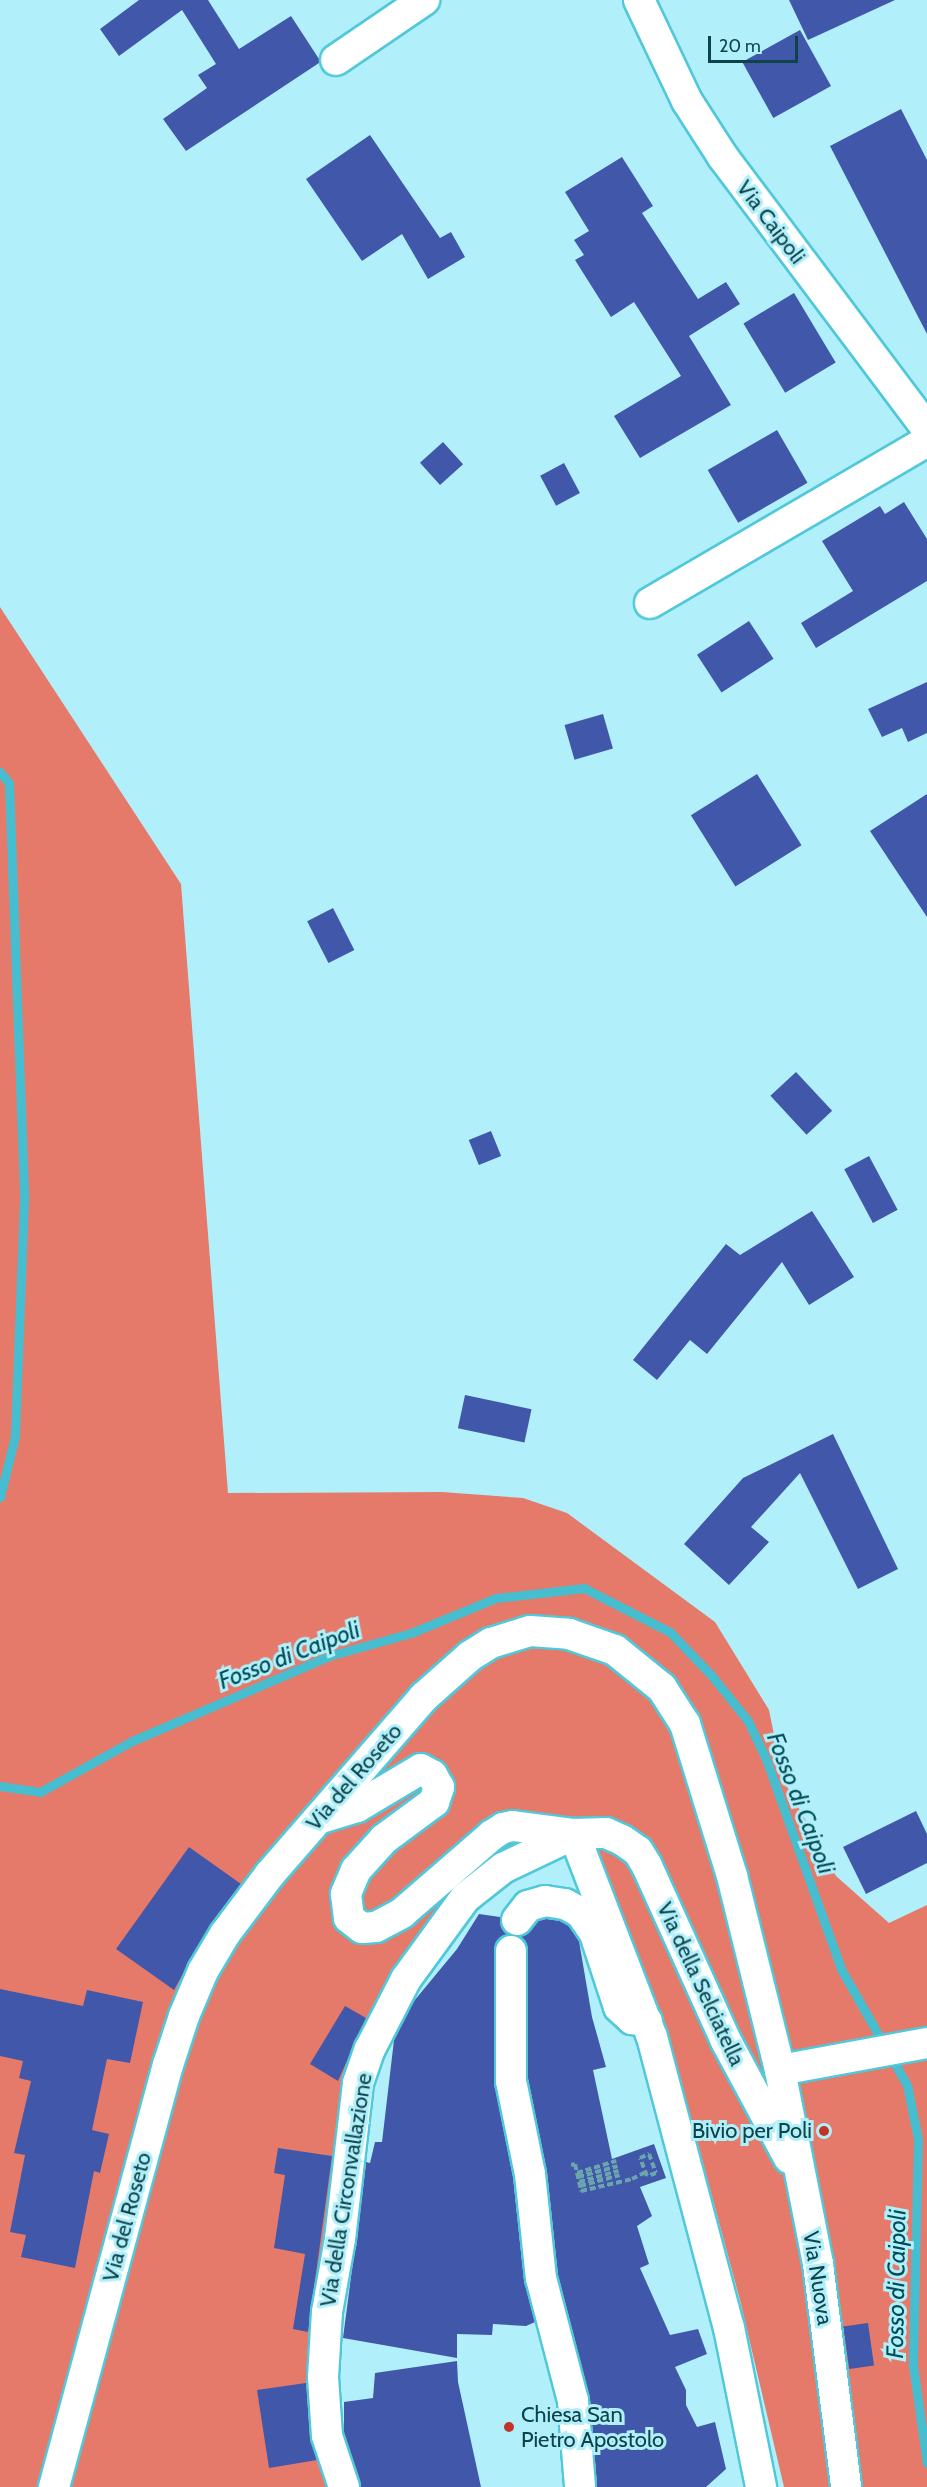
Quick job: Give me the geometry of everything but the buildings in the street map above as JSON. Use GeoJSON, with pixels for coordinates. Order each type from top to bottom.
{"type":"FeatureCollection","features":[{"type":"Feature","properties":{"kind":"street"},"geometry":{"type":"LineString","coordinates":[[336,60],[424,0]]}},
{"type":"Feature","properties":{"kind":"street","name":"Via Caipoli"},"geometry":{"type":"LineString","coordinates":[[639,0],[673,75],[705,130],[756,203],[927,429]]}},
{"type":"Feature","properties":{"kind":"street"},"geometry":{"type":"LineString","coordinates":[[650,603],[927,441]]}},
{"type":"Feature","properties":{"kind":"street","name":"Via del Roseto"},"geometry":{"type":"LineString","coordinates":[[54,2487],[184,2016],[203,1971],[225,1934],[270,1874],[424,1697],[455,1668],[491,1643],[530,1631],[569,1634],[615,1650],[662,1688],[685,1724],[729,1865],[780,2070]]}},
{"type":"Feature","properties":{"kind":"street"},"geometry":{"type":"LineString","coordinates":[[318,1819],[357,1807],[421,1769],[432,1775],[439,1787],[434,1802],[384,1839],[356,1870],[346,1894],[349,1918],[362,1928],[376,1927],[402,1912],[503,1828],[513,1826],[574,1834],[647,2021],[729,2328],[760,2487]]}},
{"type":"Feature","properties":{"kind":"street","name":"Via della Selciatella"},"geometry":{"type":"LineString","coordinates":[[574,1834],[600,1832],[612,1835],[630,1845],[643,1857],[726,2041],[771,2129],[800,2176]]}},
{"type":"Feature","properties":{"kind":"street","name":"Via della Circonvallazione"},"geometry":{"type":"LineString","coordinates":[[344,2487],[327,2436],[323,2377],[327,2313],[340,2239],[358,2083],[384,2019],[406,1979],[465,1898],[503,1868],[574,1834]]}},
{"type":"Feature","properties":{"kind":"street"},"geometry":{"type":"LineString","coordinates":[[518,1920],[528,1906],[545,1900],[565,1904],[581,1913],[595,1934],[620,2007],[632,2019],[647,2021]]}},
{"type":"Feature","properties":{"kind":"street"},"geometry":{"type":"LineString","coordinates":[[511,1951],[511,2080],[530,2174],[542,2278],[573,2401],[580,2487]]}},
{"type":"Feature","properties":{"kind":"street"},"geometry":{"type":"LineString","coordinates":[[780,2070],[927,2043]]}},
{"type":"Feature","properties":{"kind":"street","name":"Via Nuova"},"geometry":{"type":"LineString","coordinates":[[780,2070],[818,2265],[846,2487]]}},
{"type":"Feature","properties":{"kind":"path"},"geometry":{"type":"LineString","coordinates":[[649,2154],[656,2173],[647,2176],[646,2172],[640,2158],[649,2154]]}},
{"type":"Feature","properties":{"kind":"path"},"geometry":{"type":"LineString","coordinates":[[572,2165],[575,2164],[581,2191],[632,2179],[646,2172]]}},
{"type":"Feature","properties":{"kind":"path"},"geometry":{"type":"LineString","coordinates":[[579,2179],[618,2168],[579,2179]]}},
{"type":"Feature","properties":{"kind":"shaded area"},"geometry":{"type":"Polygon","coordinates":[[[0,607],[181,884],[228,1493],[442,1492],[523,1498],[567,1513],[715,1622],[769,1710],[783,1779],[836,1876],[889,1923],[927,1905],[927,2487],[784,2487],[740,2300],[669,2037],[647,1982],[567,1835],[503,1868],[370,2049],[327,2313],[344,2487],[0,2487],[0,607]]]}},
{"type":"Feature","properties":{"kind":"waterway","name":"Fosso di Caipoli"},"geometry":{"type":"LineString","coordinates":[[0,772],[9,783],[24,1200],[15,1436],[0,1497]]}},
{"type":"Feature","properties":{"kind":"waterway","name":"Fosso di Caipoli"},"geometry":{"type":"LineString","coordinates":[[0,1786],[40,1792],[132,1741],[329,1656],[411,1633],[496,1598],[584,1588],[670,1632],[712,1676],[748,1721],[766,1759],[841,1969],[907,2085],[918,2139],[913,2365],[927,2463]]}},
{"type":"Feature","properties":{"kind":"place","name":"Bivio per Poli"},"geometry":{"type":"Point","coordinates":[824,2131]}},
{"type":"Feature","properties":{"kind":"place","name":"Chiesa San Pietro Apostolo"},"geometry":{"type":"Point","coordinates":[509,2427]}}]}
